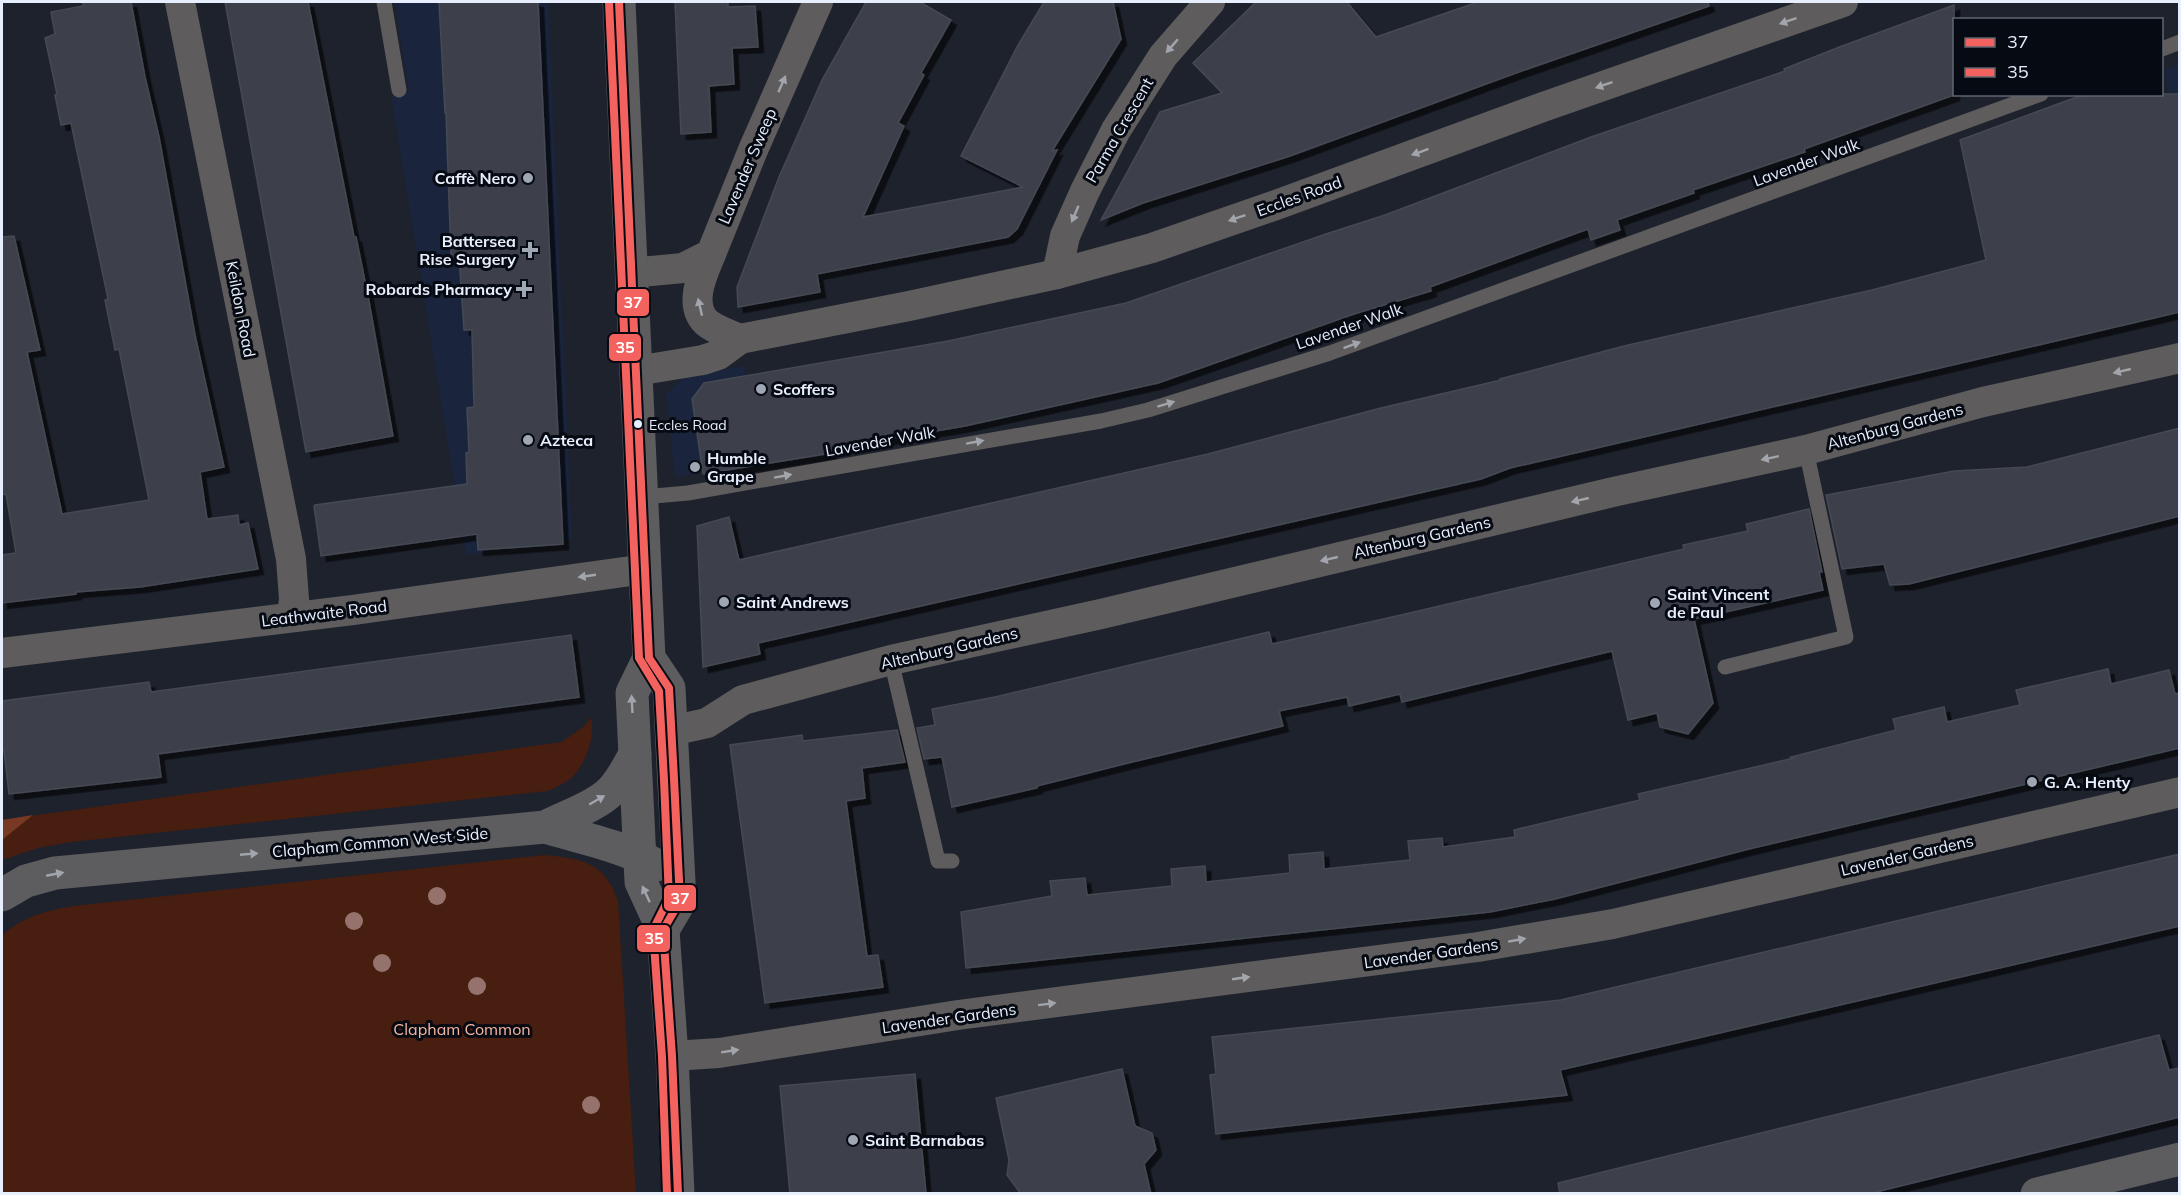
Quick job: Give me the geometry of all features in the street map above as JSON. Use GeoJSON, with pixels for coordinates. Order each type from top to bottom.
{"type":"FeatureCollection","features":[{"type":"Feature","properties":{"kind":"highway"},"geometry":{"type":"LineString","coordinates":[[619,2],[649,658],[632,693],[639,856],[641,882],[663,930],[672,1056],[678,1194]]}},
{"type":"Feature","properties":{"kind":"highway"},"geometry":{"type":"LineString","coordinates":[[649,658],[669,688],[676,819],[680,902],[663,930]]}},
{"type":"Feature","properties":{"kind":"highway","name":"Clapham Common West Side"},"geometry":{"type":"LineString","coordinates":[[2,895],[26,881],[55,873],[545,827],[610,792],[623,776],[635,754]]}},
{"type":"Feature","properties":{"kind":"highway"},"geometry":{"type":"LineString","coordinates":[[545,827],[639,856],[670,875],[679,889]]}},
{"type":"Feature","properties":{"kind":"highway"},"geometry":{"type":"LineString","coordinates":[[2037,1194],[2180,1159]]}},
{"type":"Feature","properties":{"kind":"street","name":"Keildon Road"},"geometry":{"type":"LineString","coordinates":[[180,2],[291,559],[294,599],[292,617]]}},
{"type":"Feature","properties":{"kind":"street","name":"Lavender Sweep"},"geometry":{"type":"LineString","coordinates":[[711,254],[753,150],[818,2]]}},
{"type":"Feature","properties":{"kind":"street","name":"Parma Crescent"},"geometry":{"type":"LineString","coordinates":[[1057,274],[1065,236],[1116,130],[1163,56],[1210,2]]}},
{"type":"Feature","properties":{"kind":"street","name":"Eccles Road"},"geometry":{"type":"LineString","coordinates":[[636,371],[703,360],[718,355],[740,339],[1057,274],[1152,248],[1543,106],[1843,2]]}},
{"type":"Feature","properties":{"kind":"street"},"geometry":{"type":"LineString","coordinates":[[630,273],[682,268],[711,254]]}},
{"type":"Feature","properties":{"kind":"street"},"geometry":{"type":"LineString","coordinates":[[711,254],[700,282],[698,300],[702,315],[712,326],[740,339]]}},
{"type":"Feature","properties":{"kind":"street","name":"Altenburg Gardens"},"geometry":{"type":"LineString","coordinates":[[671,731],[707,723],[743,700],[891,660],[1101,614],[1613,492],[1806,450],[1983,402],[2180,358]]}},
{"type":"Feature","properties":{"kind":"street","name":"Leathwaite Road"},"geometry":{"type":"LineString","coordinates":[[2,653],[353,610],[645,569]]}},
{"type":"Feature","properties":{"kind":"street","name":"Lavender Gardens"},"geometry":{"type":"LineString","coordinates":[[672,1056],[719,1053],[958,1016],[1478,947],[1613,924],[2180,792]]}},
{"type":"Feature","properties":{"kind":"lane"},"geometry":{"type":"LineString","coordinates":[[384,2],[399,90]]}},
{"type":"Feature","properties":{"kind":"lane"},"geometry":{"type":"LineString","coordinates":[[2163,49],[2180,42]]}},
{"type":"Feature","properties":{"kind":"lane","name":"Lavender Walk"},"geometry":{"type":"LineString","coordinates":[[643,498],[710,489],[1101,421],[1148,410],[1330,353],[2036,96]]}},
{"type":"Feature","properties":{"kind":"lane"},"geometry":{"type":"LineString","coordinates":[[1725,667],[1846,637],[1806,450]]}},
{"type":"Feature","properties":{"kind":"lane"},"geometry":{"type":"LineString","coordinates":[[891,660],[939,861],[952,861]]}},
{"type":"Feature","properties":{"kind":"shaded area"},"geometry":{"type":"Polygon","coordinates":[[[395,2],[548,2],[572,539],[466,555],[391,96],[409,91],[395,2]]]}},
{"type":"Feature","properties":{"kind":"shaded area"},"geometry":{"type":"Polygon","coordinates":[[[2179,64],[2179,158],[2173,111],[2164,70],[2179,64]]]}},
{"type":"Feature","properties":{"kind":"shaded area"},"geometry":{"type":"Polygon","coordinates":[[[744,366],[759,462],[675,477],[666,394],[686,376],[744,366]]]}},
{"type":"Feature","properties":{"kind":"shaded area"},"geometry":{"type":"Polygon","coordinates":[[[33,815],[2,840],[2,820],[33,815]]]}},
{"type":"Feature","properties":{"kind":"green space"},"geometry":{"type":"Polygon","coordinates":[[[591,718],[591,739],[580,767],[570,779],[548,791],[71,842],[38,848],[2,860],[2,820],[562,742],[591,718]]]}},
{"type":"Feature","properties":{"kind":"green space","name":"Clapham Common"},"geometry":{"type":"Polygon","coordinates":[[[545,855],[581,861],[599,870],[618,901],[636,1193],[2,1193],[2,935],[20,922],[39,914],[82,905],[545,855]]]}},
{"type":"Feature","properties":{"kind":"building"},"geometry":{"type":"Polygon","coordinates":[[[83,2],[131,2],[159,137],[195,335],[224,467],[200,472],[207,519],[238,515],[239,525],[248,523],[258,569],[140,587],[76,592],[76,594],[2,603],[2,555],[16,553],[6,494],[2,495],[2,237],[14,236],[40,350],[27,352],[62,514],[149,500],[119,349],[115,350],[105,300],[108,299],[71,123],[61,125],[45,38],[55,34],[51,12],[83,6],[83,2]]]}},
{"type":"Feature","properties":{"kind":"building"},"geometry":{"type":"Polygon","coordinates":[[[225,2],[308,2],[354,237],[356,237],[368,296],[393,436],[306,452],[225,2]]]}},
{"type":"Feature","properties":{"kind":"building"},"geometry":{"type":"Polygon","coordinates":[[[439,2],[538,2],[563,544],[478,550],[477,534],[321,556],[315,505],[467,484],[466,453],[469,452],[467,408],[474,407],[472,330],[464,330],[459,257],[451,258],[439,2]]]}},
{"type":"Feature","properties":{"kind":"building"},"geometry":{"type":"Polygon","coordinates":[[[675,2],[728,2],[728,7],[755,6],[758,47],[732,48],[734,84],[709,86],[711,132],[681,134],[675,2]]]}},
{"type":"Feature","properties":{"kind":"building"},"geometry":{"type":"Polygon","coordinates":[[[866,2],[920,2],[951,20],[921,73],[924,75],[898,123],[904,126],[863,217],[1023,187],[961,156],[1018,45],[1044,2],[1113,2],[1121,39],[1052,151],[1057,150],[1017,229],[1008,237],[817,274],[820,292],[738,307],[737,287],[779,177],[822,80],[866,2]]]}},
{"type":"Feature","properties":{"kind":"building"},"geometry":{"type":"Polygon","coordinates":[[[1256,2],[1347,2],[1376,37],[1478,2],[1708,2],[1709,6],[1516,73],[1290,156],[1143,203],[1101,220],[1160,112],[1222,93],[1193,63],[1256,2]]]}},
{"type":"Feature","properties":{"kind":"building"},"geometry":{"type":"Polygon","coordinates":[[[1954,5],[1953,95],[1617,220],[1620,230],[1591,240],[1588,229],[1430,287],[1431,291],[1354,314],[1158,383],[965,426],[831,449],[831,453],[703,474],[692,399],[704,383],[948,341],[1126,303],[1385,215],[1591,137],[1785,71],[1784,69],[1954,5]]]}},
{"type":"Feature","properties":{"kind":"building"},"geometry":{"type":"Polygon","coordinates":[[[2180,94],[2180,312],[1510,468],[1481,479],[758,643],[760,654],[703,667],[697,526],[729,517],[739,560],[1208,454],[1381,408],[1501,380],[1624,346],[1872,290],[1986,260],[1960,140],[2080,96],[2180,94]]]}},
{"type":"Feature","properties":{"kind":"building"},"geometry":{"type":"Polygon","coordinates":[[[2180,428],[2180,516],[1909,584],[1890,585],[1884,564],[1842,569],[1826,495],[1954,471],[2027,467],[2180,428]]]}},
{"type":"Feature","properties":{"kind":"building"},"geometry":{"type":"Polygon","coordinates":[[[1809,509],[1822,572],[1819,572],[1823,590],[1694,619],[1713,703],[1688,734],[1660,727],[1657,713],[1628,720],[1612,651],[1402,702],[1400,694],[1349,706],[1347,697],[1279,711],[1283,726],[952,807],[942,757],[924,759],[917,728],[935,725],[932,709],[995,697],[1269,632],[1272,644],[1401,615],[1684,549],[1683,545],[1748,531],[1746,524],[1809,509]]]}},
{"type":"Feature","properties":{"kind":"building"},"geometry":{"type":"Polygon","coordinates":[[[571,635],[579,697],[158,754],[161,777],[9,794],[4,751],[2,751],[2,701],[149,682],[151,692],[571,635]]]}},
{"type":"Feature","properties":{"kind":"building"},"geometry":{"type":"Polygon","coordinates":[[[2108,669],[2111,684],[2169,670],[2175,694],[2180,693],[2180,748],[1749,849],[1555,899],[1490,912],[966,968],[961,912],[1052,896],[1050,881],[1085,878],[1087,895],[1172,886],[1171,869],[1205,866],[1206,882],[1290,873],[1289,855],[1323,852],[1324,869],[1410,860],[1408,841],[1442,838],[1443,847],[1515,837],[1514,830],[1640,800],[1638,794],[1794,758],[1791,757],[1896,730],[1893,719],[1944,707],[1947,722],[2020,705],[2016,690],[2108,669]]]}},
{"type":"Feature","properties":{"kind":"building"},"geometry":{"type":"Polygon","coordinates":[[[897,730],[905,762],[862,768],[865,798],[846,801],[867,956],[878,955],[883,987],[765,1003],[730,745],[802,735],[803,741],[897,730]]]}},
{"type":"Feature","properties":{"kind":"building"},"geometry":{"type":"Polygon","coordinates":[[[2180,854],[2180,926],[1560,1070],[1567,1095],[1216,1134],[1210,1075],[1216,1074],[1212,1037],[1561,1000],[2180,854]]]}},
{"type":"Feature","properties":{"kind":"building"},"geometry":{"type":"Polygon","coordinates":[[[2159,1035],[2169,1070],[2180,1068],[2180,1117],[1868,1194],[1560,1194],[1558,1183],[2159,1035]]]}},
{"type":"Feature","properties":{"kind":"building"},"geometry":{"type":"Polygon","coordinates":[[[1122,1069],[1135,1126],[1152,1133],[1156,1150],[1144,1164],[1151,1194],[1021,1194],[1007,1175],[1009,1160],[996,1098],[1122,1069]]]}},
{"type":"Feature","properties":{"kind":"building","name":"Saint Barnabas"},"geometry":{"type":"Polygon","coordinates":[[[915,1074],[926,1194],[790,1194],[780,1086],[915,1074]]]}},
{"type":"Feature","properties":{"kind":"transit line","name":"35"},"geometry":{"type":"LineString","coordinates":[[609,2],[639,658],[659,691],[664,780],[669,898],[653,930],[662,1057],[667,1194]]}},
{"type":"Feature","properties":{"kind":"transit line","name":"37"},"geometry":{"type":"LineString","coordinates":[[619,2],[649,658],[669,688],[674,779],[680,901],[663,930],[672,1056],[678,1194]]}},
{"type":"Feature","properties":{"kind":"place","name":"Caffè Nero"},"geometry":{"type":"Point","coordinates":[528,178]}},
{"type":"Feature","properties":{"kind":"place","name":"Battersea Rise Surgery"},"geometry":{"type":"Point","coordinates":[530,250]}},
{"type":"Feature","properties":{"kind":"place","name":"Robards Pharmacy"},"geometry":{"type":"Point","coordinates":[524,289]}},
{"type":"Feature","properties":{"kind":"place","name":"Scoffers"},"geometry":{"type":"Point","coordinates":[761,389]}},
{"type":"Feature","properties":{"kind":"place","name":"Eccles Road"},"geometry":{"type":"Point","coordinates":[638,424]}},
{"type":"Feature","properties":{"kind":"place","name":"Azteca"},"geometry":{"type":"Point","coordinates":[528,440]}},
{"type":"Feature","properties":{"kind":"place","name":"Humble Grape"},"geometry":{"type":"Point","coordinates":[695,467]}},
{"type":"Feature","properties":{"kind":"place","name":"Saint Andrews"},"geometry":{"type":"Point","coordinates":[724,602]}},
{"type":"Feature","properties":{"kind":"place","name":"Saint Vincent de Paul"},"geometry":{"type":"Point","coordinates":[1655,603]}},
{"type":"Feature","properties":{"kind":"place","name":"G. A. Henty"},"geometry":{"type":"Point","coordinates":[2032,782]}},
{"type":"Feature","properties":{"kind":"place","name":"Saint Barnabas"},"geometry":{"type":"Point","coordinates":[853,1140]}}]}
